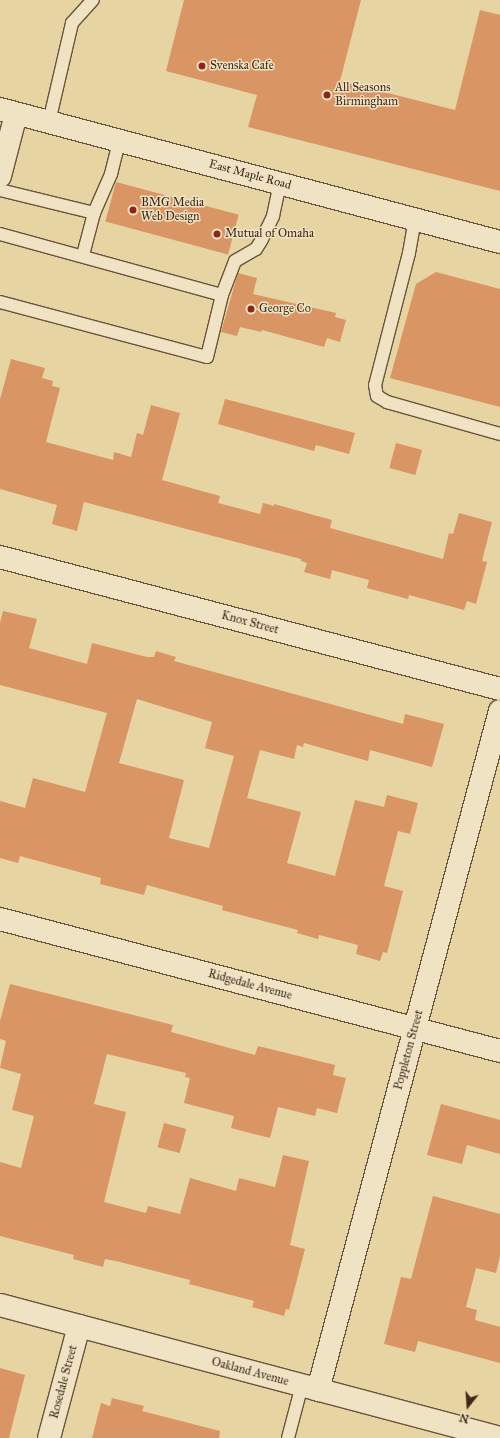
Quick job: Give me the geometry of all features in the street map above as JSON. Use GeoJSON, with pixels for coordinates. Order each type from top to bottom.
{"type":"FeatureCollection","features":[{"type":"Feature","properties":{"kind":"street","name":"East Maple Road"},"geometry":{"type":"LineString","coordinates":[[8,112],[500,242]]}},
{"type":"Feature","properties":{"kind":"street"},"geometry":{"type":"LineString","coordinates":[[0,176],[8,112]]}},
{"type":"Feature","properties":{"kind":"street","name":"Knox Street"},"geometry":{"type":"LineString","coordinates":[[0,557],[500,689]]}},
{"type":"Feature","properties":{"kind":"street","name":"Poppleton Street"},"geometry":{"type":"LineString","coordinates":[[310,1388],[414,1029],[500,710]]}},
{"type":"Feature","properties":{"kind":"street","name":"Ridgedale Avenue"},"geometry":{"type":"LineString","coordinates":[[0,919],[500,1051]]}},
{"type":"Feature","properties":{"kind":"street","name":"Oakland Avenue"},"geometry":{"type":"LineString","coordinates":[[0,1305],[310,1388],[441,1430],[500,1438]]}},
{"type":"Feature","properties":{"kind":"street","name":"Rosedale Street"},"geometry":{"type":"LineString","coordinates":[[49,1438],[79,1326]]}},
{"type":"Feature","properties":{"kind":"lane"},"geometry":{"type":"LineString","coordinates":[[49,122],[72,23],[93,0]]}},
{"type":"Feature","properties":{"kind":"lane"},"geometry":{"type":"LineString","coordinates":[[82,255],[94,213],[111,174],[119,141]]}},
{"type":"Feature","properties":{"kind":"lane"},"geometry":{"type":"LineString","coordinates":[[0,302],[207,357],[222,295],[235,261],[256,249],[261,241],[273,216],[280,183]]}},
{"type":"Feature","properties":{"kind":"lane"},"geometry":{"type":"LineString","coordinates":[[0,190],[94,213]]}},
{"type":"Feature","properties":{"kind":"lane"},"geometry":{"type":"LineString","coordinates":[[415,219],[409,252],[375,385],[377,396],[387,402],[500,434]]}},
{"type":"Feature","properties":{"kind":"lane"},"geometry":{"type":"LineString","coordinates":[[0,234],[82,255],[222,295]]}},
{"type":"Feature","properties":{"kind":"lane"},"geometry":{"type":"LineString","coordinates":[[288,1438],[310,1388]]}},
{"type":"Feature","properties":{"kind":"building","name":"All Seasons Birmingham"},"geometry":{"type":"Polygon","coordinates":[[[184,0],[361,0],[340,81],[455,110],[480,10],[500,15],[500,191],[248,127],[257,95],[166,71],[184,0]]]}},
{"type":"Feature","properties":{"kind":"building"},"geometry":{"type":"Polygon","coordinates":[[[116,182],[239,215],[228,254],[105,222],[116,182]]]}},
{"type":"Feature","properties":{"kind":"building"},"geometry":{"type":"Polygon","coordinates":[[[436,272],[500,289],[500,407],[390,378],[416,284],[436,272]]]}},
{"type":"Feature","properties":{"kind":"building"},"geometry":{"type":"Polygon","coordinates":[[[238,273],[257,278],[253,294],[336,313],[335,317],[346,320],[340,342],[327,338],[324,347],[262,330],[261,332],[240,327],[237,336],[221,332],[238,273]]]}},
{"type":"Feature","properties":{"kind":"building"},"geometry":{"type":"Polygon","coordinates":[[[11,359],[45,368],[42,378],[53,381],[52,386],[60,388],[46,442],[113,460],[114,452],[131,457],[137,433],[143,435],[151,405],[180,413],[162,480],[220,496],[218,503],[260,514],[263,503],[274,506],[274,504],[332,520],[330,528],[443,559],[449,533],[453,534],[459,513],[492,522],[482,561],[487,562],[476,604],[467,601],[464,610],[409,595],[408,599],[367,588],[369,580],[332,570],[330,579],[304,572],[307,563],[301,561],[301,559],[84,502],[77,531],[52,524],[57,505],[0,489],[0,399],[11,359]]]}},
{"type":"Feature","properties":{"kind":"building"},"geometry":{"type":"Polygon","coordinates":[[[225,399],[355,433],[349,454],[316,445],[314,451],[218,424],[225,399]]]}},
{"type":"Feature","properties":{"kind":"building"},"geometry":{"type":"Polygon","coordinates":[[[396,443],[422,450],[415,475],[389,468],[396,443]]]}},
{"type":"Feature","properties":{"kind":"building"},"geometry":{"type":"Polygon","coordinates":[[[3,611],[37,619],[29,648],[87,664],[92,643],[147,657],[154,657],[156,651],[176,657],[174,661],[403,724],[405,714],[444,724],[432,767],[370,750],[368,761],[304,743],[303,747],[297,745],[294,759],[260,750],[247,798],[301,812],[287,863],[335,876],[355,800],[384,807],[387,795],[418,803],[410,834],[398,831],[384,886],[403,891],[387,953],[383,952],[380,961],[356,954],[358,945],[319,935],[318,939],[297,933],[298,930],[222,910],[223,906],[147,885],[144,895],[100,884],[101,878],[20,856],[18,863],[0,858],[0,801],[25,808],[33,778],[85,792],[107,713],[0,685],[0,623],[3,611]],[[137,699],[119,763],[184,780],[169,838],[209,848],[234,756],[205,748],[212,722],[137,699]]]}},
{"type":"Feature","properties":{"kind":"building"},"geometry":{"type":"Polygon","coordinates":[[[10,984],[173,1025],[171,1032],[255,1055],[258,1046],[335,1065],[333,1075],[346,1078],[337,1113],[317,1108],[315,1116],[278,1107],[270,1138],[231,1128],[234,1116],[184,1103],[190,1078],[185,1077],[186,1073],[107,1054],[94,1104],[126,1112],[104,1202],[146,1213],[148,1206],[180,1214],[190,1178],[236,1191],[239,1178],[275,1187],[283,1155],[309,1161],[290,1245],[305,1249],[289,1310],[286,1309],[284,1316],[252,1307],[254,1301],[189,1284],[190,1280],[105,1259],[103,1267],[73,1259],[74,1255],[0,1236],[0,1162],[21,1168],[34,1116],[12,1110],[21,1074],[0,1068],[6,1041],[0,1039],[0,1021],[10,984]]]}},
{"type":"Feature","properties":{"kind":"building"},"geometry":{"type":"Polygon","coordinates":[[[441,1104],[500,1120],[500,1154],[467,1145],[462,1164],[427,1155],[441,1104]]]}},
{"type":"Feature","properties":{"kind":"building"},"geometry":{"type":"Polygon","coordinates":[[[164,1123],[186,1129],[180,1153],[158,1147],[164,1123]]]}},
{"type":"Feature","properties":{"kind":"building"},"geometry":{"type":"Polygon","coordinates":[[[433,1196],[500,1214],[500,1256],[496,1273],[476,1268],[466,1307],[477,1310],[475,1320],[500,1327],[500,1363],[418,1341],[415,1352],[384,1344],[401,1277],[411,1279],[433,1196]]]}},
{"type":"Feature","properties":{"kind":"building"},"geometry":{"type":"Polygon","coordinates":[[[0,1368],[25,1375],[9,1438],[0,1438],[0,1368]]]}},
{"type":"Feature","properties":{"kind":"building"},"geometry":{"type":"Polygon","coordinates":[[[112,1398],[144,1406],[142,1411],[220,1431],[219,1438],[92,1438],[101,1403],[110,1406],[112,1398]]]}},
{"type":"Feature","properties":{"kind":"place","name":"Svenska Cafe"},"geometry":{"type":"Point","coordinates":[202,66]}},
{"type":"Feature","properties":{"kind":"place","name":"All Seasons Birmingham"},"geometry":{"type":"Point","coordinates":[327,95]}},
{"type":"Feature","properties":{"kind":"place","name":"BMG Media Web Design"},"geometry":{"type":"Point","coordinates":[133,210]}},
{"type":"Feature","properties":{"kind":"place","name":"Mutual of Omaha"},"geometry":{"type":"Point","coordinates":[217,234]}},
{"type":"Feature","properties":{"kind":"place","name":"George Co"},"geometry":{"type":"Point","coordinates":[251,309]}}]}
